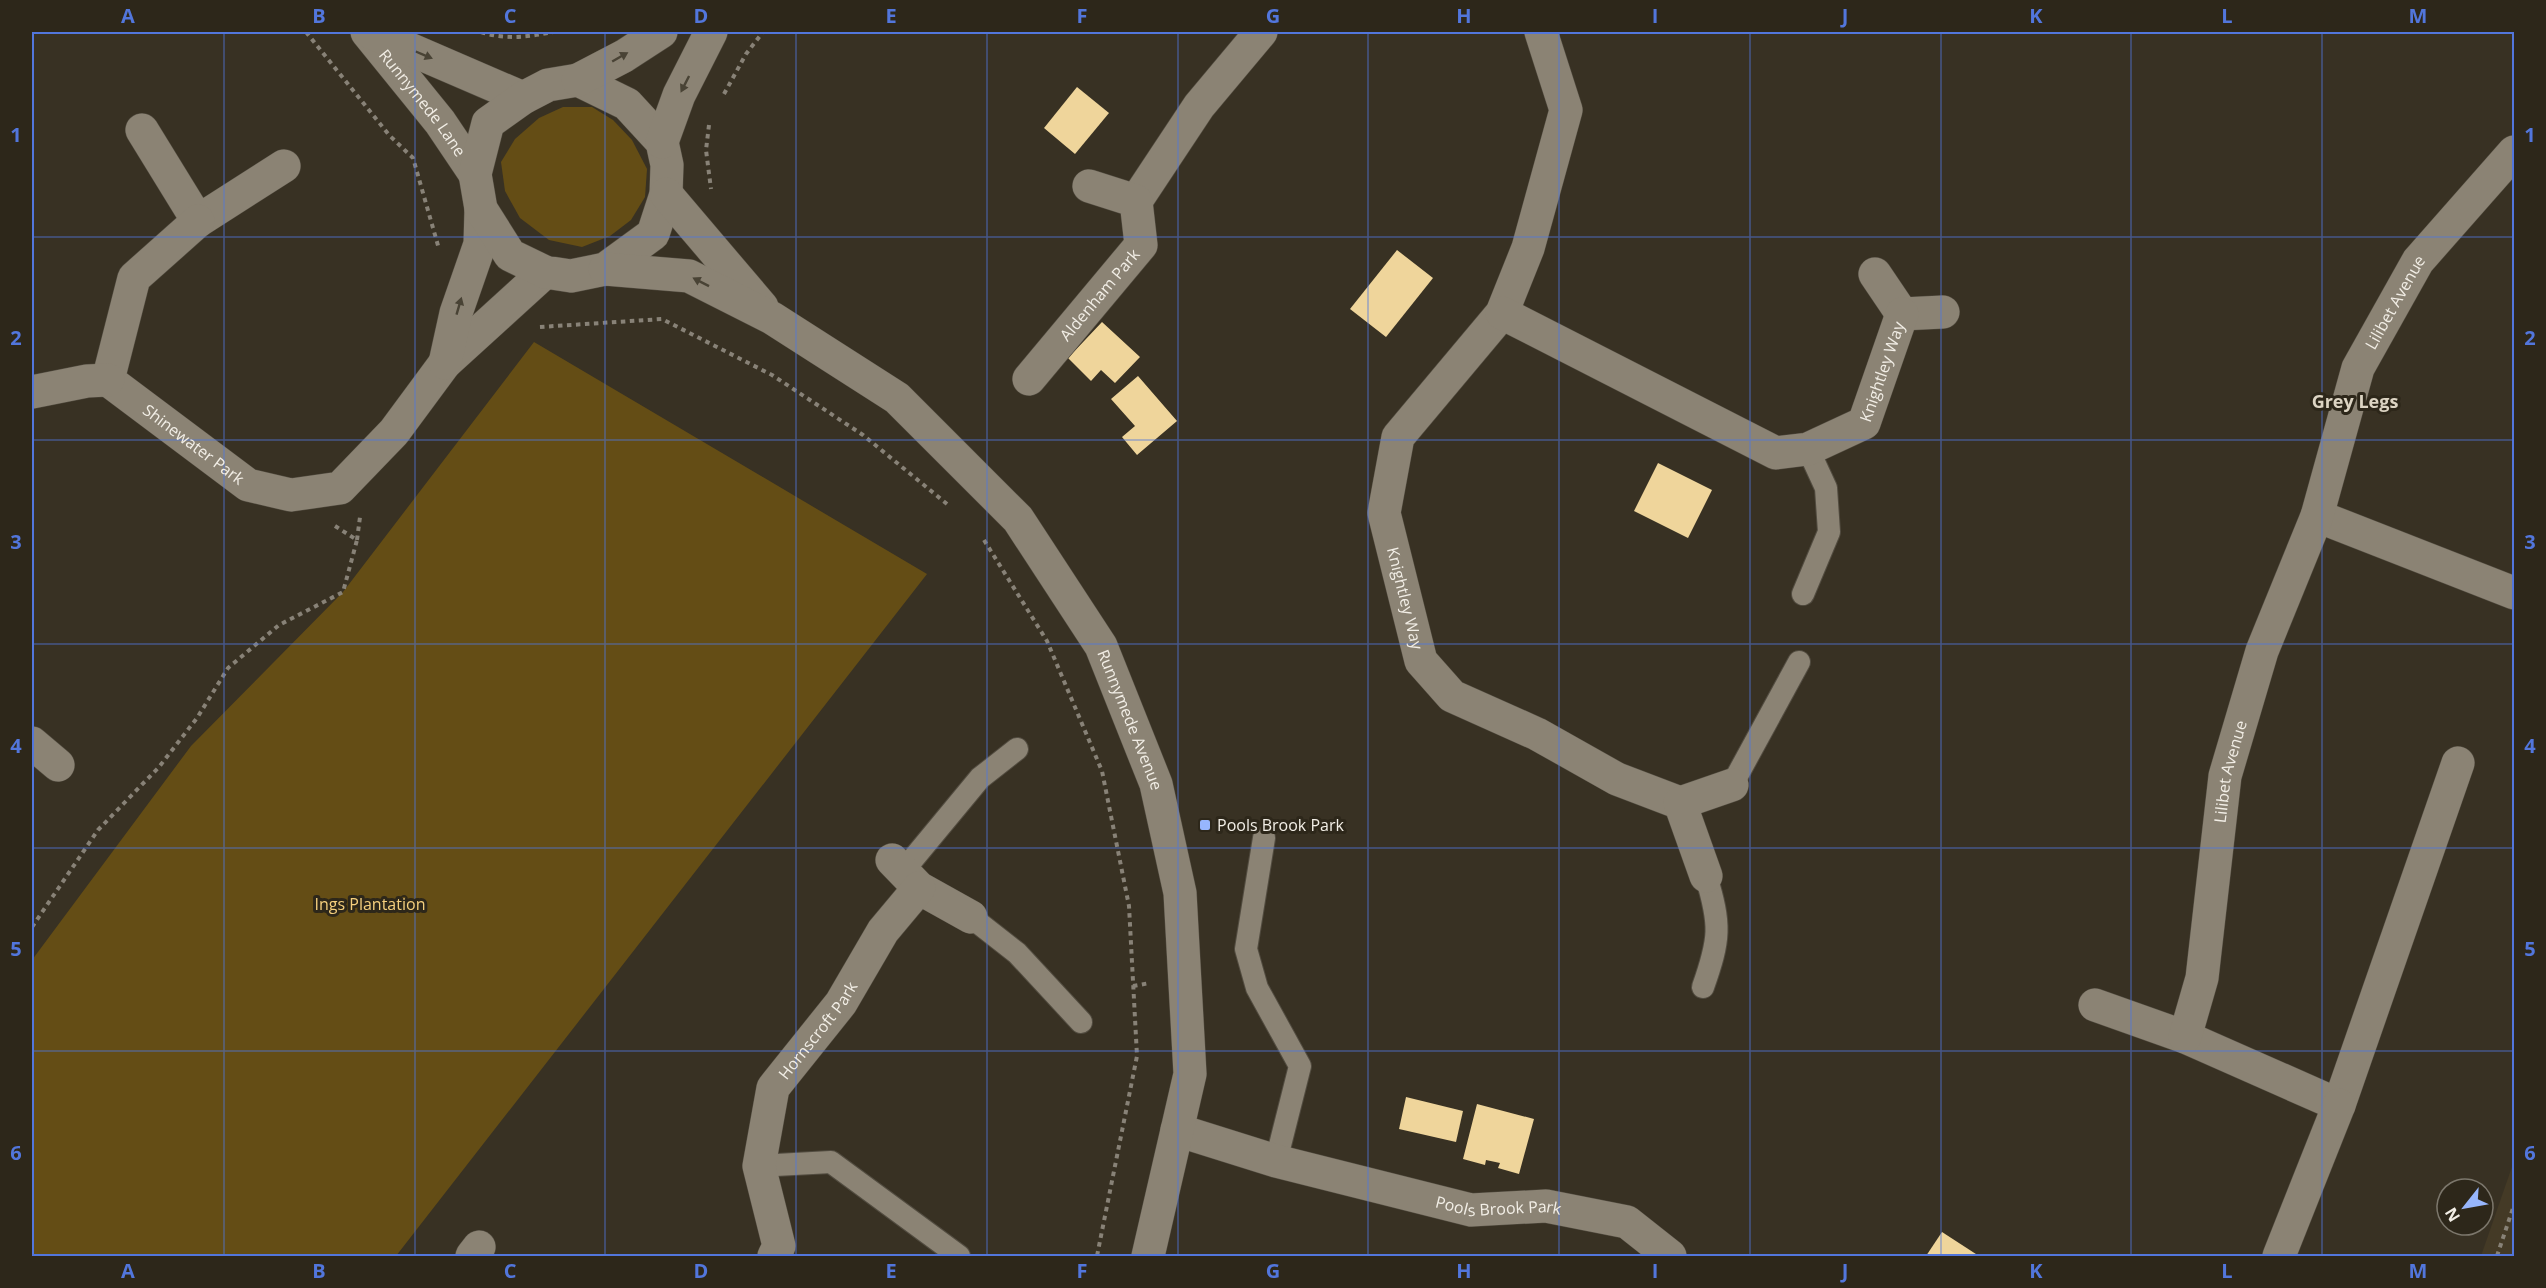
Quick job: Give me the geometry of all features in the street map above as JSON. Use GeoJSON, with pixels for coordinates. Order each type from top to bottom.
{"type":"FeatureCollection","features":[{"type":"Feature","properties":{"kind":"street","name":"Runnymede Lane"},"geometry":{"type":"LineString","coordinates":[[369,32],[524,98]]}},
{"type":"Feature","properties":{"kind":"street","name":"Runnymede Lane"},"geometry":{"type":"LineString","coordinates":[[369,32],[440,122],[475,174]]}},
{"type":"Feature","properties":{"kind":"street"},"geometry":{"type":"LineString","coordinates":[[578,80],[627,104],[662,142],[667,165],[666,194],[652,234],[605,269],[571,276],[545,272],[510,255],[481,209],[475,174],[488,123],[524,98],[548,85],[578,80],[624,56],[661,32]]}},
{"type":"Feature","properties":{"kind":"street"},"geometry":{"type":"LineString","coordinates":[[662,142],[679,95],[711,32]]}},
{"type":"Feature","properties":{"kind":"street"},"geometry":{"type":"LineString","coordinates":[[1089,186],[1136,201],[1199,106],[1261,32]]}},
{"type":"Feature","properties":{"kind":"street","name":"Knightley Way"},"geometry":{"type":"LineString","coordinates":[[1541,32],[1566,110],[1528,248],[1502,313],[1398,437],[1384,513],[1421,661],[1452,696],[1537,734],[1617,779],[1680,803]]}},
{"type":"Feature","properties":{"kind":"street"},"geometry":{"type":"LineString","coordinates":[[142,130],[198,221]]}},
{"type":"Feature","properties":{"kind":"street","name":"Lilibet Avenue"},"geometry":{"type":"LineString","coordinates":[[2185,1037],[2202,978],[2225,776],[2262,651],[2317,516],[2358,368],[2418,261],[2514,152]]}},
{"type":"Feature","properties":{"kind":"street"},"geometry":{"type":"LineString","coordinates":[[32,392],[87,381],[108,380],[134,278],[198,221],[284,166]]}},
{"type":"Feature","properties":{"kind":"street","name":"Runnymede Avenue"},"geometry":{"type":"LineString","coordinates":[[666,194],[772,318]]}},
{"type":"Feature","properties":{"kind":"street","name":"Aldenham Park"},"geometry":{"type":"LineString","coordinates":[[1029,379],[1141,245],[1136,201]]}},
{"type":"Feature","properties":{"kind":"street","name":"Shinewater Park"},"geometry":{"type":"LineString","coordinates":[[446,363],[456,314],[480,244],[481,209]]}},
{"type":"Feature","properties":{"kind":"street","name":"Runnymede Avenue"},"geometry":{"type":"LineString","coordinates":[[605,269],[689,276],[772,318],[897,398],[1018,519],[1101,646],[1156,784],[1180,893],[1190,1074],[1148,1257]]}},
{"type":"Feature","properties":{"kind":"street","name":"Shinewater Park"},"geometry":{"type":"LineString","coordinates":[[108,380],[248,484],[291,495],[340,488],[394,432],[446,363],[545,272]]}},
{"type":"Feature","properties":{"kind":"street","name":"Knightley Way"},"geometry":{"type":"LineString","coordinates":[[1875,274],[1902,314]]}},
{"type":"Feature","properties":{"kind":"street","name":"Knightley Way"},"geometry":{"type":"LineString","coordinates":[[1902,314],[1943,312]]}},
{"type":"Feature","properties":{"kind":"street","name":"Knightley Way"},"geometry":{"type":"LineString","coordinates":[[1502,313],[1776,453],[1808,449],[1864,423],[1902,314]]}},
{"type":"Feature","properties":{"kind":"street"},"geometry":{"type":"LineString","coordinates":[[2317,516],[2514,593]]}},
{"type":"Feature","properties":{"kind":"street"},"geometry":{"type":"LineString","coordinates":[[32,743],[58,765]]}},
{"type":"Feature","properties":{"kind":"street"},"geometry":{"type":"LineString","coordinates":[[2278,1257],[2339,1105],[2458,763]]}},
{"type":"Feature","properties":{"kind":"street"},"geometry":{"type":"LineString","coordinates":[[1706,876],[1680,803],[1732,785]]}},
{"type":"Feature","properties":{"kind":"street"},"geometry":{"type":"LineString","coordinates":[[904,873],[971,917]]}},
{"type":"Feature","properties":{"kind":"street","name":"Hornscroft Park"},"geometry":{"type":"LineString","coordinates":[[774,1257],[779,1246],[759,1166],[773,1088],[841,1003],[883,932],[904,873]]}},
{"type":"Feature","properties":{"kind":"street"},"geometry":{"type":"LineString","coordinates":[[2095,1005],[2185,1037],[2339,1105]]}},
{"type":"Feature","properties":{"kind":"street","name":"Pools Brook Park"},"geometry":{"type":"LineString","coordinates":[[1178,1130],[1276,1161],[1471,1210],[1546,1206],[1627,1222],[1670,1257]]}},
{"type":"Feature","properties":{"kind":"lane"},"geometry":{"type":"LineString","coordinates":[[1803,594],[1829,532],[1826,489],[1808,449]]}},
{"type":"Feature","properties":{"kind":"lane"},"geometry":{"type":"LineString","coordinates":[[1732,785],[1799,662]]}},
{"type":"Feature","properties":{"kind":"lane"},"geometry":{"type":"LineString","coordinates":[[904,873],[980,778],[1017,749]]}},
{"type":"Feature","properties":{"kind":"lane"},"geometry":{"type":"LineString","coordinates":[[1264,838],[1246,949],[1257,988],[1300,1066],[1276,1161]]}},
{"type":"Feature","properties":{"kind":"lane"},"geometry":{"type":"LineString","coordinates":[[1703,987],[1716,950],[1717,912],[1706,876]]}},
{"type":"Feature","properties":{"kind":"lane"},"geometry":{"type":"LineString","coordinates":[[971,917],[1017,953],[1081,1022]]}},
{"type":"Feature","properties":{"kind":"lane"},"geometry":{"type":"LineString","coordinates":[[759,1166],[831,1162],[959,1257]]}},
{"type":"Feature","properties":{"kind":"path"},"geometry":{"type":"LineString","coordinates":[[306,32],[389,135],[413,158]]}},
{"type":"Feature","properties":{"kind":"path"},"geometry":{"type":"LineString","coordinates":[[481,32],[495,36],[522,37],[553,32]]}},
{"type":"Feature","properties":{"kind":"path"},"geometry":{"type":"LineString","coordinates":[[539,327],[662,319],[772,375],[862,435],[951,507]]}},
{"type":"Feature","properties":{"kind":"path"},"geometry":{"type":"LineString","coordinates":[[32,927],[98,830],[159,767],[196,718],[228,668],[279,625],[343,592],[357,540],[361,508]]}},
{"type":"Feature","properties":{"kind":"path"},"geometry":{"type":"LineString","coordinates":[[330,522],[357,540]]}},
{"type":"Feature","properties":{"kind":"path"},"geometry":{"type":"LineString","coordinates":[[983,538],[1047,642],[1102,771],[1129,906],[1137,1056],[1097,1257]]}},
{"type":"Feature","properties":{"kind":"path"},"geometry":{"type":"LineString","coordinates":[[2497,1257],[2514,1205]]}},
{"type":"Feature","properties":{"kind":"shaded area"},"geometry":{"type":"Polygon","coordinates":[[[2514,1161],[2514,1256],[2481,1256],[2488,1237],[2495,1237],[2495,1216],[2514,1161]]]}},
{"type":"Feature","properties":{"kind":"green space"},"geometry":{"type":"Polygon","coordinates":[[[563,107],[592,107],[613,120],[632,140],[647,169],[645,197],[631,220],[610,236],[582,247],[549,240],[520,218],[505,191],[501,162],[515,139],[539,118],[563,107]]]}},
{"type":"Feature","properties":{"kind":"green space","name":"Ings Plantation"},"geometry":{"type":"Polygon","coordinates":[[[534,342],[927,574],[396,1256],[32,1256],[32,960],[191,746],[343,592],[534,342]]]}},
{"type":"Feature","properties":{"kind":"building"},"geometry":{"type":"Polygon","coordinates":[[[1077,87],[1109,113],[1075,154],[1044,128],[1077,87]]]}},
{"type":"Feature","properties":{"kind":"building"},"geometry":{"type":"Polygon","coordinates":[[[1397,250],[1433,278],[1386,337],[1350,309],[1397,250]]]}},
{"type":"Feature","properties":{"kind":"building"},"geometry":{"type":"Polygon","coordinates":[[[1102,322],[1140,357],[1115,383],[1101,370],[1091,381],[1068,358],[1102,322]]]}},
{"type":"Feature","properties":{"kind":"building"},"geometry":{"type":"Polygon","coordinates":[[[1138,376],[1177,421],[1137,455],[1122,437],[1135,426],[1111,399],[1138,376]]]}},
{"type":"Feature","properties":{"kind":"building"},"geometry":{"type":"Polygon","coordinates":[[[1658,463],[1712,490],[1688,538],[1634,511],[1658,463]]]}},
{"type":"Feature","properties":{"kind":"building"},"geometry":{"type":"Polygon","coordinates":[[[1406,1097],[1463,1111],[1456,1142],[1399,1129],[1406,1097]]]}},
{"type":"Feature","properties":{"kind":"building"},"geometry":{"type":"Polygon","coordinates":[[[1477,1104],[1534,1119],[1519,1174],[1498,1168],[1500,1163],[1486,1160],[1485,1165],[1463,1159],[1477,1104]]]}},
{"type":"Feature","properties":{"kind":"building"},"geometry":{"type":"Polygon","coordinates":[[[1942,1232],[1979,1256],[1926,1256],[1942,1232]]]}},
{"type":"Feature","properties":{"kind":"place","name":"Pools Brook Park"},"geometry":{"type":"Point","coordinates":[1205,825]}},
{"type":"Feature","properties":{"kind":"district","name":"Grey Legs"},"geometry":{"type":"Point","coordinates":[2355,401]}}]}
